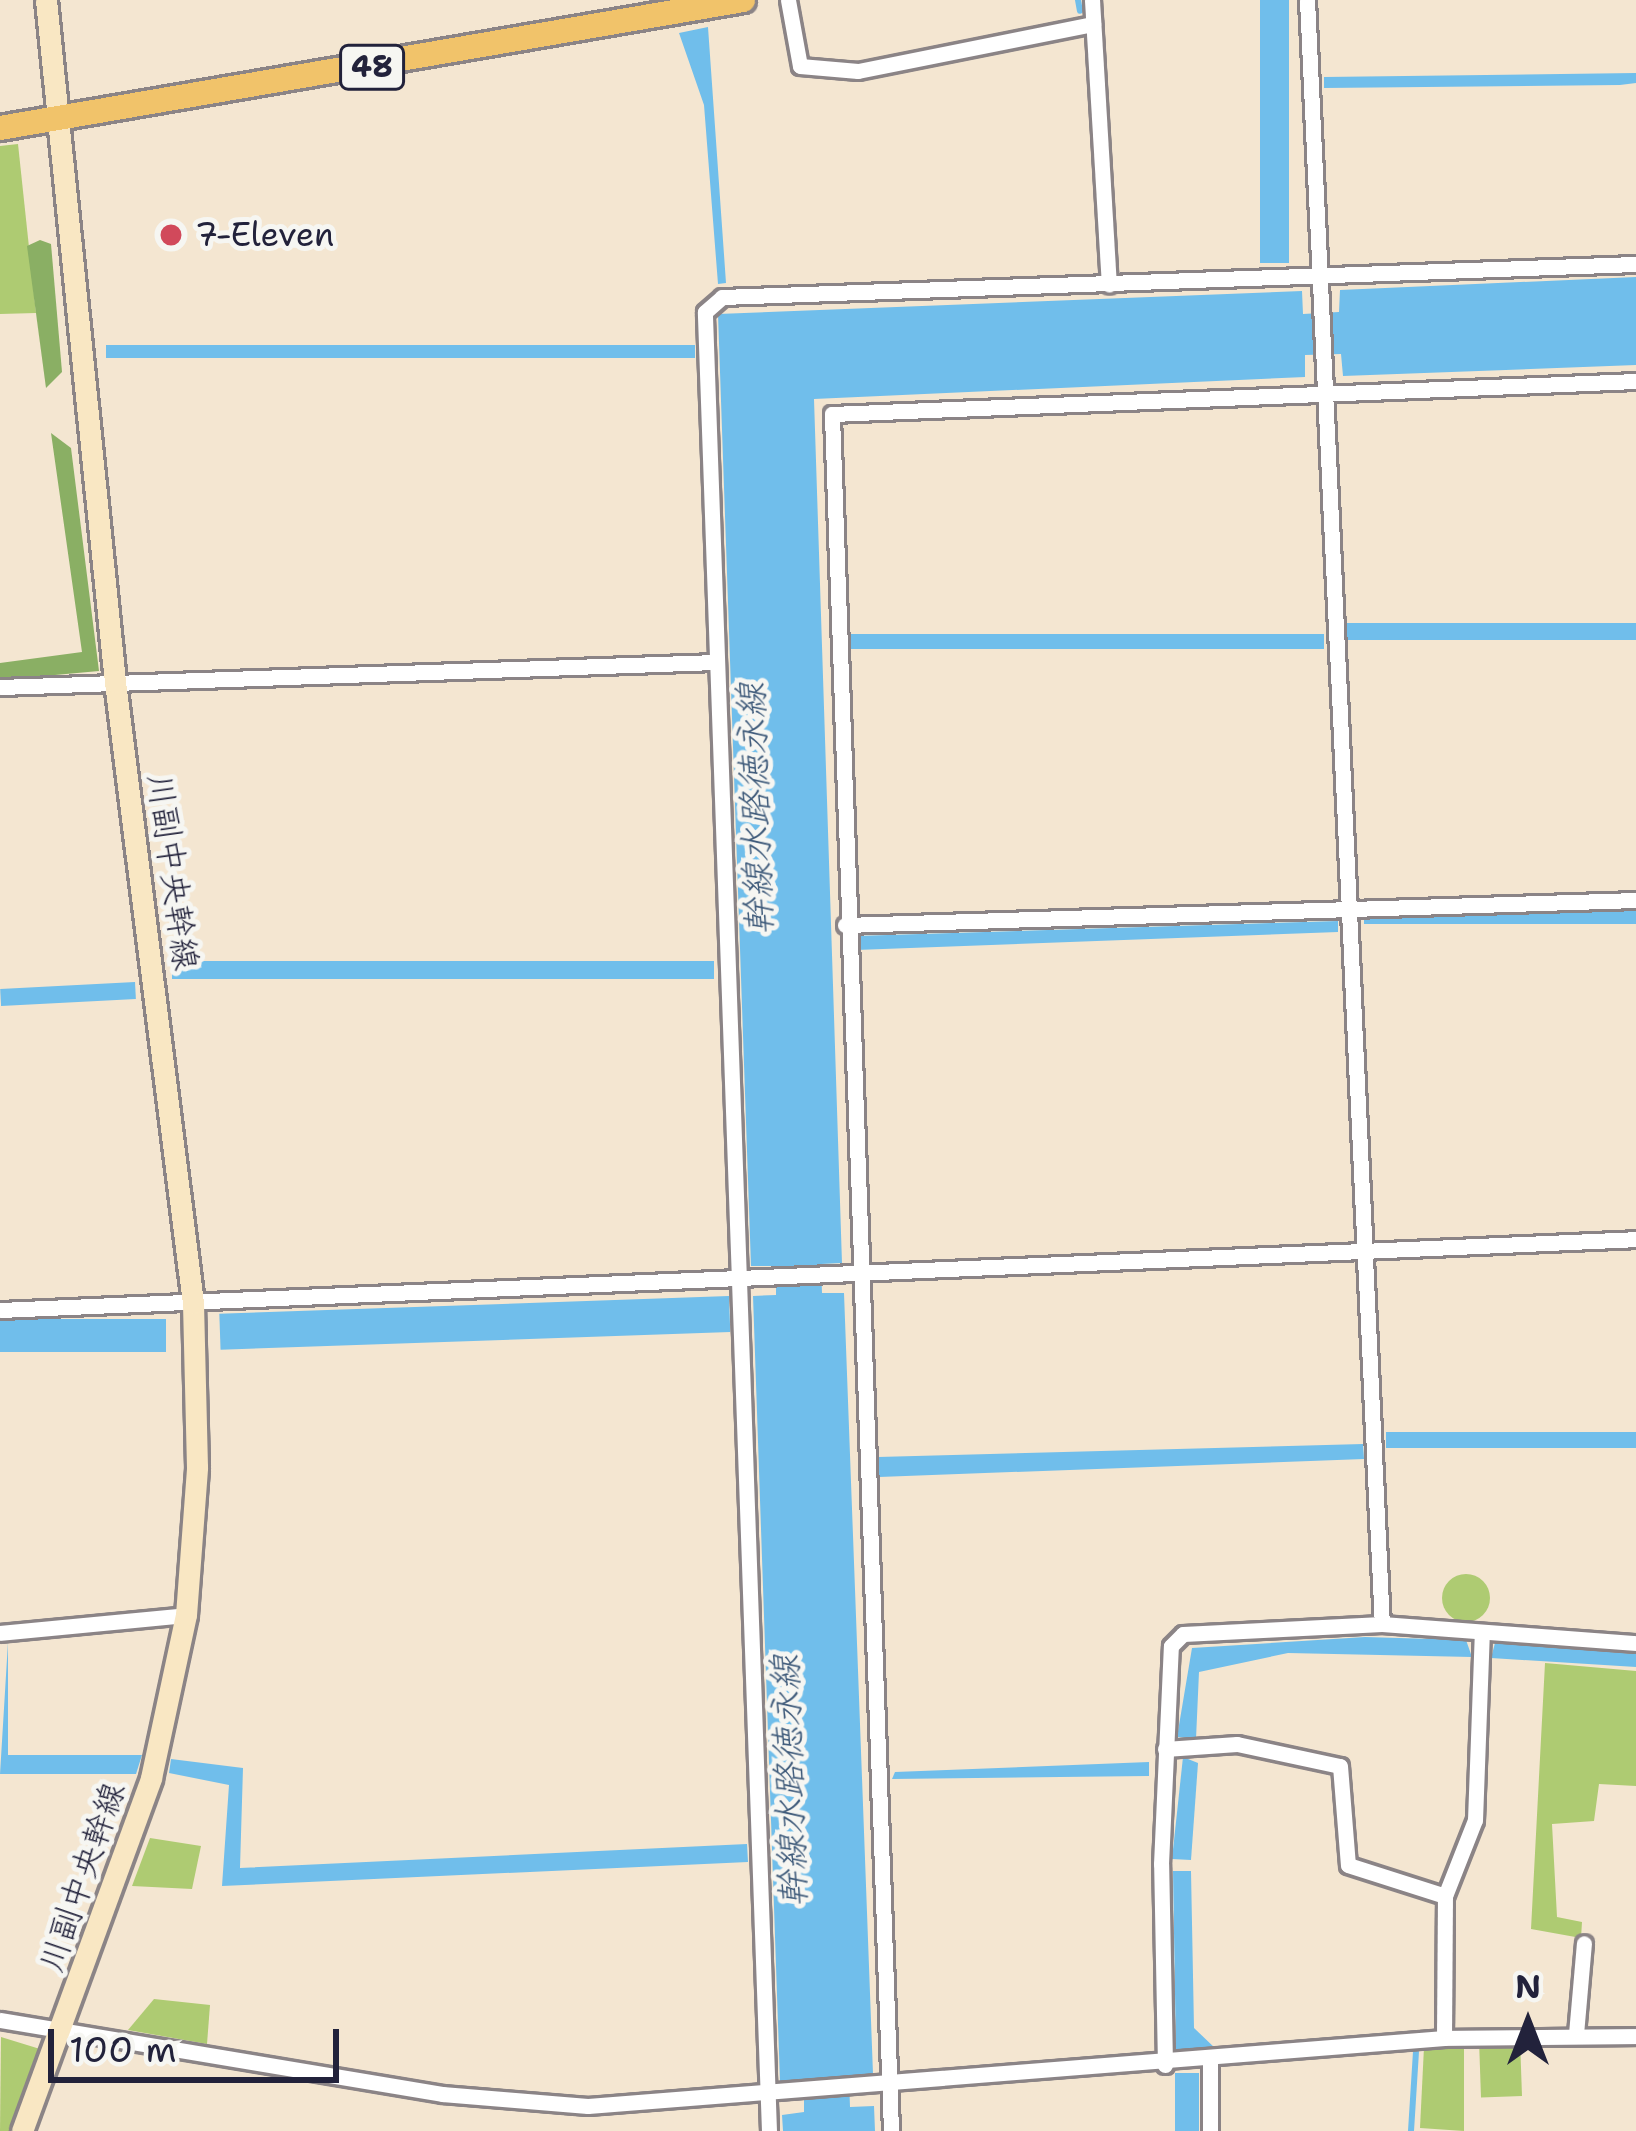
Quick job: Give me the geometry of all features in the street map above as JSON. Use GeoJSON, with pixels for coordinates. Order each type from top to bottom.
{"type":"FeatureCollection","features":[{"type":"Feature","properties":{"kind":"main road","name":"48"},"geometry":{"type":"LineString","coordinates":[[0,128],[57,124],[743,0]]}},
{"type":"Feature","properties":{"kind":"street","name":"川副中央幹線"},"geometry":{"type":"LineString","coordinates":[[22,2131],[63,2032],[151,1778],[186,1615],[193,1303],[115,682],[46,0]]}},
{"type":"Feature","properties":{"kind":"street"},"geometry":{"type":"LineString","coordinates":[[788,0],[800,66],[838,70],[1093,24]]}},
{"type":"Feature","properties":{"kind":"street"},"geometry":{"type":"LineString","coordinates":[[1092,0],[1109,284]]}},
{"type":"Feature","properties":{"kind":"street"},"geometry":{"type":"LineString","coordinates":[[1307,0],[1382,1624]]}},
{"type":"Feature","properties":{"kind":"street"},"geometry":{"type":"LineString","coordinates":[[769,2131],[717,662],[712,302],[1636,264]]}},
{"type":"Feature","properties":{"kind":"street"},"geometry":{"type":"LineString","coordinates":[[891,2131],[845,925],[832,414],[1636,381]]}},
{"type":"Feature","properties":{"kind":"street"},"geometry":{"type":"LineString","coordinates":[[0,687],[717,662]]}},
{"type":"Feature","properties":{"kind":"street"},"geometry":{"type":"LineString","coordinates":[[845,925],[1636,899]]}},
{"type":"Feature","properties":{"kind":"street"},"geometry":{"type":"LineString","coordinates":[[0,1310],[1366,1258],[1636,1239]]}},
{"type":"Feature","properties":{"kind":"street"},"geometry":{"type":"LineString","coordinates":[[0,1633],[186,1615]]}},
{"type":"Feature","properties":{"kind":"street"},"geometry":{"type":"LineString","coordinates":[[1165,2065],[1166,1749],[1171,1646],[1183,1634],[1382,1624],[1636,1643]]}},
{"type":"Feature","properties":{"kind":"street"},"geometry":{"type":"LineString","coordinates":[[1444,2038],[1445,1897],[1474,1820],[1482,1632]]}},
{"type":"Feature","properties":{"kind":"street"},"geometry":{"type":"LineString","coordinates":[[1166,1749],[1237,1744],[1340,1766],[1348,1865],[1445,1897]]}},
{"type":"Feature","properties":{"kind":"street"},"geometry":{"type":"LineString","coordinates":[[1576,2034],[1584,1943]]}},
{"type":"Feature","properties":{"kind":"street"},"geometry":{"type":"LineString","coordinates":[[0,2020],[442,2094],[588,2106],[768,2099],[1444,2038],[1636,2036]]}},
{"type":"Feature","properties":{"kind":"street"},"geometry":{"type":"LineString","coordinates":[[1210,2062],[1210,2131]]}},
{"type":"Feature","properties":{"kind":"green space"},"geometry":{"type":"Polygon","coordinates":[[[18,144],[36,313],[0,314],[0,146],[18,144]]]}},
{"type":"Feature","properties":{"kind":"green space"},"geometry":{"type":"Polygon","coordinates":[[[40,240],[51,244],[62,372],[46,388],[27,246],[40,240]]]}},
{"type":"Feature","properties":{"kind":"green space"},"geometry":{"type":"Polygon","coordinates":[[[51,433],[71,448],[99,671],[0,680],[0,663],[82,652],[51,433]]]}},
{"type":"Feature","properties":{"kind":"green space"},"geometry":{"type":"Polygon","coordinates":[[[1466,1574],[1483,1581],[1490,1598],[1483,1615],[1466,1622],[1449,1615],[1442,1598],[1449,1581],[1466,1574]]]}},
{"type":"Feature","properties":{"kind":"green space"},"geometry":{"type":"Polygon","coordinates":[[[1545,1663],[1636,1671],[1636,1786],[1599,1784],[1594,1821],[1552,1824],[1557,1917],[1582,1922],[1581,1938],[1531,1929],[1545,1663]]]}},
{"type":"Feature","properties":{"kind":"green space"},"geometry":{"type":"Polygon","coordinates":[[[150,1838],[201,1846],[192,1889],[132,1886],[150,1838]]]}},
{"type":"Feature","properties":{"kind":"green space"},"geometry":{"type":"Polygon","coordinates":[[[154,1999],[210,2005],[207,2044],[128,2030],[154,1999]]]}},
{"type":"Feature","properties":{"kind":"green space"},"geometry":{"type":"Polygon","coordinates":[[[1,2037],[40,2049],[9,2131],[0,2131],[1,2037]]]}},
{"type":"Feature","properties":{"kind":"green space"},"geometry":{"type":"Polygon","coordinates":[[[1520,2039],[1522,2096],[1481,2097],[1479,2040],[1520,2039]]]}},
{"type":"Feature","properties":{"kind":"green space"},"geometry":{"type":"Polygon","coordinates":[[[1464,2045],[1464,2131],[1420,2128],[1424,2047],[1464,2045]]]}},
{"type":"Feature","properties":{"kind":"water"},"geometry":{"type":"Polygon","coordinates":[[[1260,0],[1289,0],[1289,263],[1260,263],[1260,0]]]}},
{"type":"Feature","properties":{"kind":"water"},"geometry":{"type":"Polygon","coordinates":[[[708,27],[726,283],[718,284],[704,105],[679,33],[708,27]]]}},
{"type":"Feature","properties":{"kind":"water"},"geometry":{"type":"Polygon","coordinates":[[[1636,73],[1636,83],[1620,85],[1324,88],[1324,77],[1636,73]]]}},
{"type":"Feature","properties":{"kind":"water","name":"幹線水路徳永線"},"geometry":{"type":"Polygon","coordinates":[[[1636,277],[1636,365],[1343,376],[1341,354],[1305,355],[1305,377],[814,399],[842,1263],[821,1264],[822,1293],[844,1293],[873,2074],[849,2077],[850,2107],[874,2106],[875,2131],[783,2131],[782,2115],[804,2112],[804,2081],[780,2082],[753,1296],[776,1295],[776,1266],[751,1266],[718,314],[1302,291],[1303,314],[1339,312],[1340,290],[1636,277]]]}},
{"type":"Feature","properties":{"kind":"water"},"geometry":{"type":"Polygon","coordinates":[[[106,345],[695,345],[695,358],[106,358],[106,345]]]}},
{"type":"Feature","properties":{"kind":"water"},"geometry":{"type":"Polygon","coordinates":[[[1347,623],[1636,623],[1636,640],[1347,640],[1347,623]]]}},
{"type":"Feature","properties":{"kind":"water"},"geometry":{"type":"Polygon","coordinates":[[[847,634],[1324,634],[1324,649],[847,649],[847,634]]]}},
{"type":"Feature","properties":{"kind":"water"},"geometry":{"type":"Polygon","coordinates":[[[1364,911],[1636,911],[1636,924],[1364,924],[1364,911]]]}},
{"type":"Feature","properties":{"kind":"water"},"geometry":{"type":"Polygon","coordinates":[[[1338,921],[1338,932],[856,950],[855,936],[1338,921]]]}},
{"type":"Feature","properties":{"kind":"water"},"geometry":{"type":"Polygon","coordinates":[[[172,961],[714,961],[714,979],[172,979],[172,961]]]}},
{"type":"Feature","properties":{"kind":"water"},"geometry":{"type":"Polygon","coordinates":[[[135,982],[136,999],[1,1006],[0,989],[135,982]]]}},
{"type":"Feature","properties":{"kind":"water"},"geometry":{"type":"Polygon","coordinates":[[[729,1296],[730,1332],[221,1350],[219,1314],[729,1296]]]}},
{"type":"Feature","properties":{"kind":"water"},"geometry":{"type":"Polygon","coordinates":[[[0,1319],[166,1319],[166,1352],[0,1352],[0,1319]]]}},
{"type":"Feature","properties":{"kind":"water"},"geometry":{"type":"Polygon","coordinates":[[[1386,1432],[1636,1432],[1636,1448],[1386,1448],[1386,1432]]]}},
{"type":"Feature","properties":{"kind":"water"},"geometry":{"type":"Polygon","coordinates":[[[1363,1444],[1364,1459],[879,1477],[878,1457],[1363,1444]]]}},
{"type":"Feature","properties":{"kind":"water"},"geometry":{"type":"Polygon","coordinates":[[[1365,1637],[1466,1640],[1472,1657],[1288,1653],[1199,1672],[1196,1739],[1177,1737],[1192,1648],[1365,1637]]]}},
{"type":"Feature","properties":{"kind":"water"},"geometry":{"type":"Polygon","coordinates":[[[8,1642],[8,1755],[142,1755],[136,1774],[0,1774],[8,1642]]]}},
{"type":"Feature","properties":{"kind":"water"},"geometry":{"type":"Polygon","coordinates":[[[1495,1643],[1636,1654],[1636,1667],[1491,1658],[1495,1643]]]}},
{"type":"Feature","properties":{"kind":"water"},"geometry":{"type":"Polygon","coordinates":[[[1183,1757],[1198,1763],[1191,1860],[1172,1859],[1183,1757]]]}},
{"type":"Feature","properties":{"kind":"water"},"geometry":{"type":"Polygon","coordinates":[[[171,1759],[243,1768],[240,1868],[747,1844],[748,1862],[222,1886],[229,1785],[169,1773],[171,1759]]]}},
{"type":"Feature","properties":{"kind":"water"},"geometry":{"type":"Polygon","coordinates":[[[1149,1762],[1149,1776],[892,1779],[895,1772],[1149,1762]]]}},
{"type":"Feature","properties":{"kind":"water"},"geometry":{"type":"Polygon","coordinates":[[[1173,1871],[1191,1871],[1194,2028],[1216,2049],[1176,2053],[1173,1871]]]}},
{"type":"Feature","properties":{"kind":"water"},"geometry":{"type":"Polygon","coordinates":[[[1175,2073],[1199,2073],[1199,2131],[1175,2131],[1175,2073]]]}},
{"type":"Feature","properties":{"kind":"waterway"},"geometry":{"type":"LineString","coordinates":[[1078,0],[1080,11]]}},
{"type":"Feature","properties":{"kind":"waterway"},"geometry":{"type":"LineString","coordinates":[[1411,2131],[1416,2052]]}},
{"type":"Feature","properties":{"kind":"place","name":"7-Eleven"},"geometry":{"type":"Point","coordinates":[171,235]}}]}
